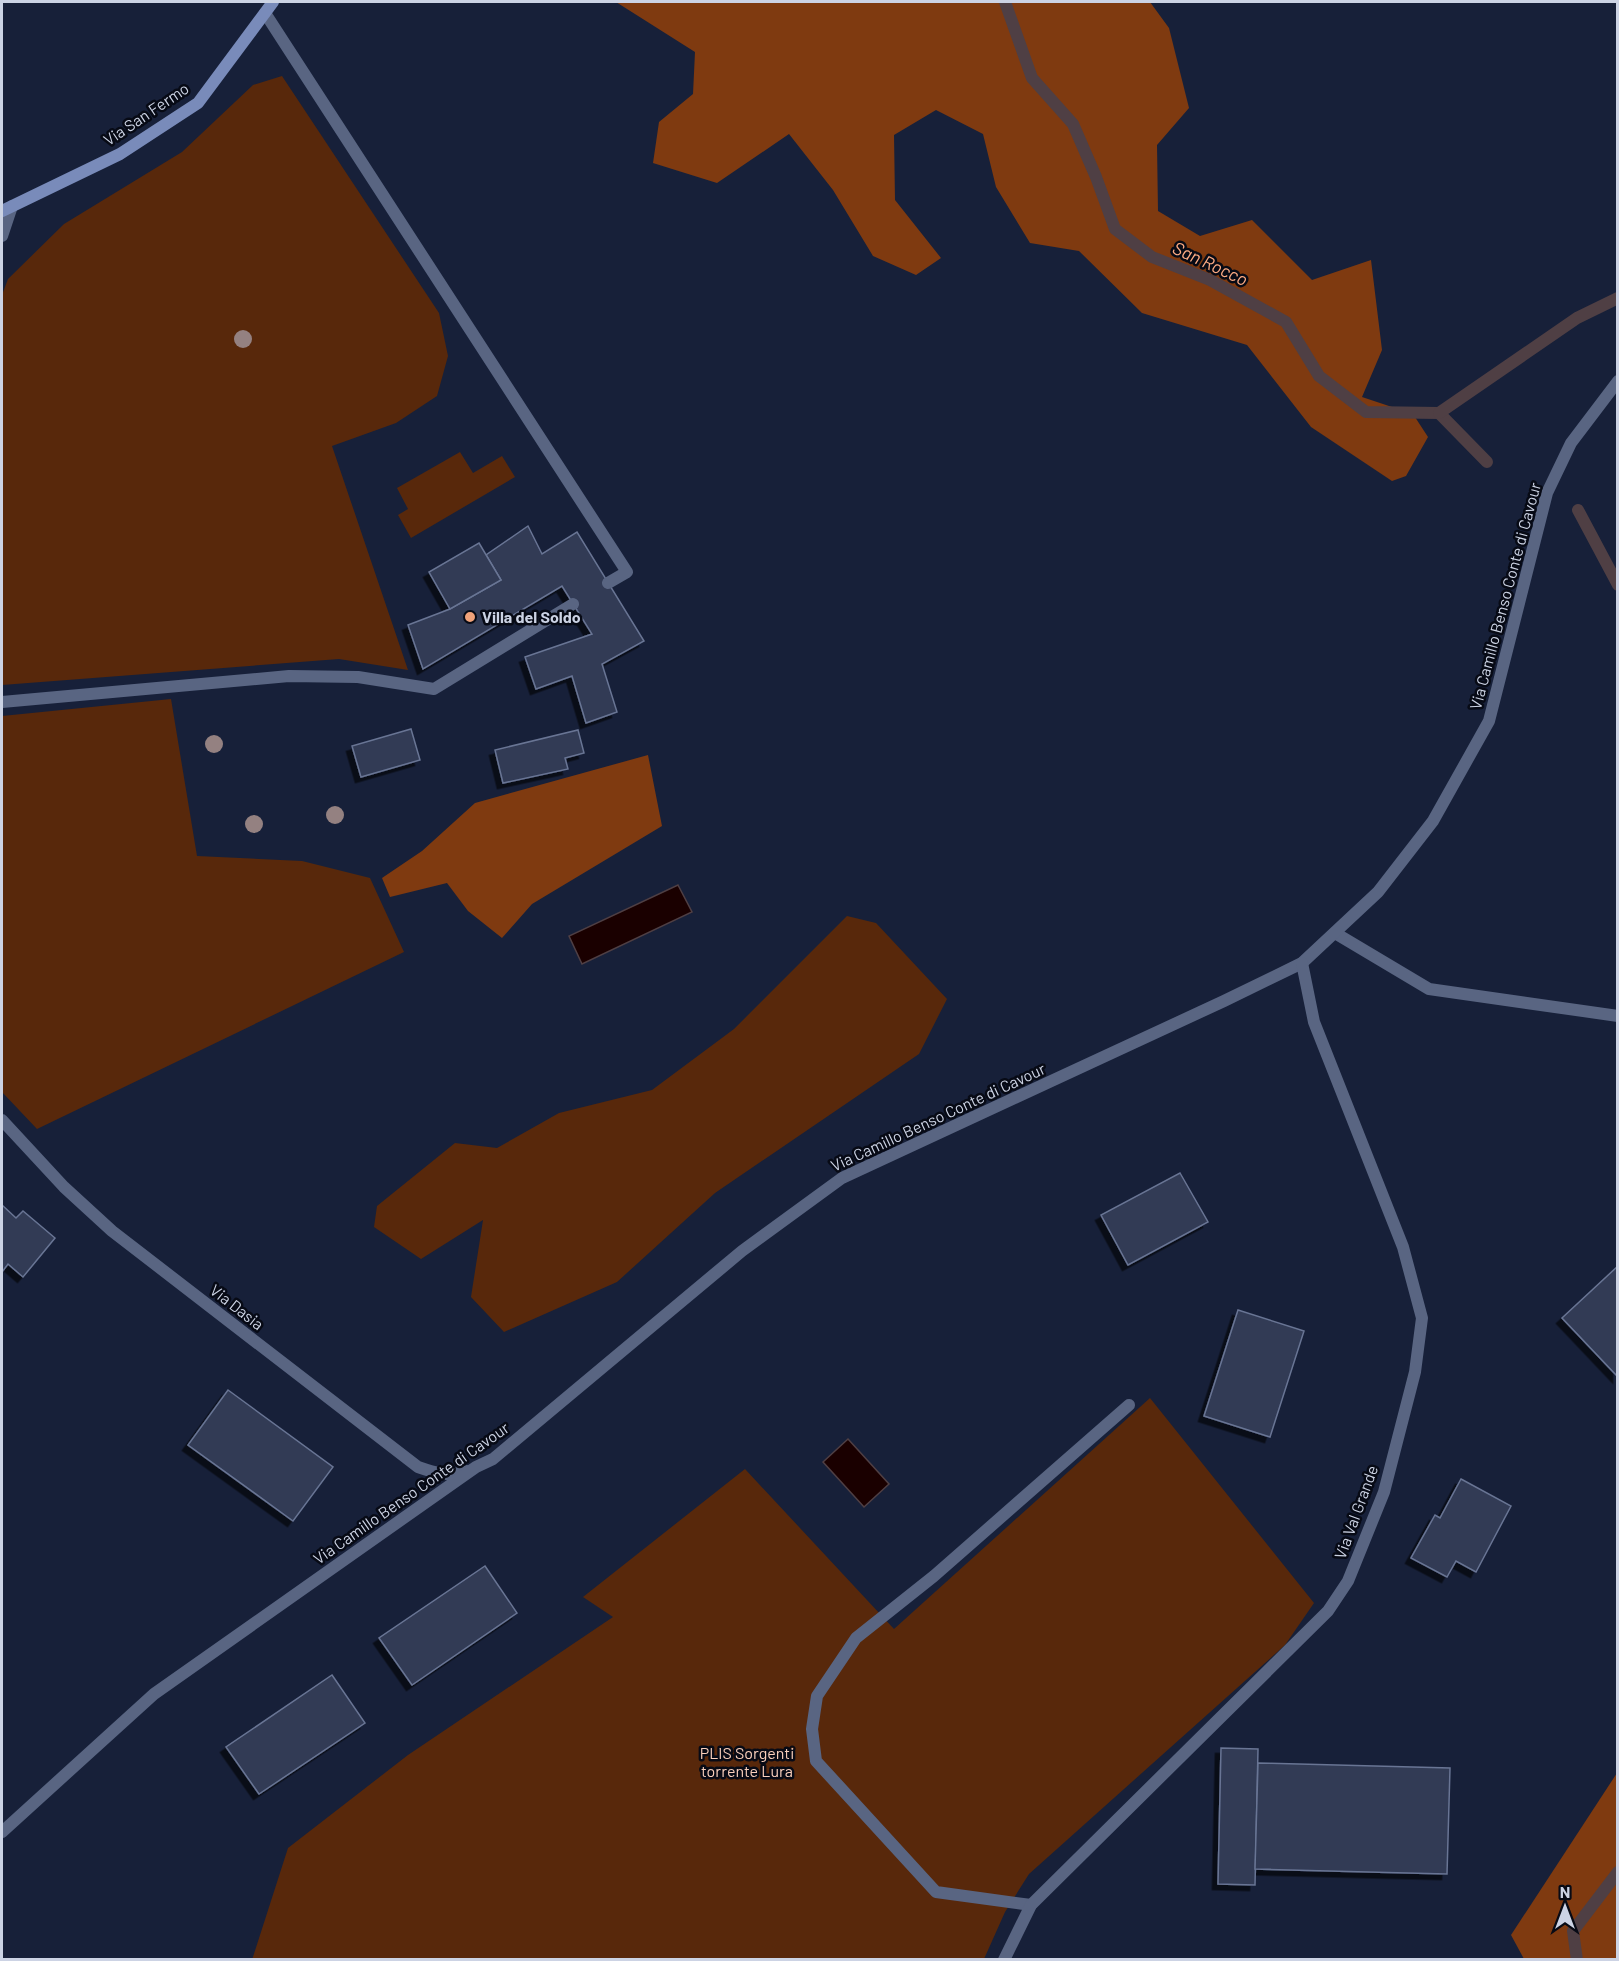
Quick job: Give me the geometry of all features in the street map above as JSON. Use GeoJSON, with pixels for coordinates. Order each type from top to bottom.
{"type":"FeatureCollection","features":[{"type":"Feature","properties":{"kind":"main road","name":"Via San Fermo"},"geometry":{"type":"LineString","coordinates":[[7,208],[120,154],[198,103],[273,2]]}},
{"type":"Feature","properties":{"kind":"street"},"geometry":{"type":"LineString","coordinates":[[265,13],[627,572],[608,583]]}},
{"type":"Feature","properties":{"kind":"street"},"geometry":{"type":"LineString","coordinates":[[2,236],[7,208]]}},
{"type":"Feature","properties":{"kind":"street","name":"Via Camillo Benso Conte di Cavour"},"geometry":{"type":"LineString","coordinates":[[2,1832],[154,1694],[476,1467],[493,1459],[742,1251],[843,1178],[1302,963],[1378,892],[1433,820],[1489,721],[1547,493],[1570,443],[1617,381]]}},
{"type":"Feature","properties":{"kind":"street"},"geometry":{"type":"LineString","coordinates":[[2,702],[289,676],[358,677],[434,689],[573,604]]}},
{"type":"Feature","properties":{"kind":"street"},"geometry":{"type":"LineString","coordinates":[[1335,933],[1429,989],[1617,1016]]}},
{"type":"Feature","properties":{"kind":"street","name":"Via Val Grande"},"geometry":{"type":"LineString","coordinates":[[1004,1959],[1031,1905],[1328,1611],[1348,1581],[1384,1492],[1415,1372],[1422,1318],[1403,1247],[1314,1022],[1302,963]]}},
{"type":"Feature","properties":{"kind":"street","name":"Via Dasia"},"geometry":{"type":"LineString","coordinates":[[2,1120],[64,1187],[112,1231],[418,1467],[439,1474],[459,1474],[476,1467]]}},
{"type":"Feature","properties":{"kind":"street"},"geometry":{"type":"LineString","coordinates":[[1031,1905],[936,1892],[816,1761],[813,1729],[816,1696],[856,1638],[934,1576],[1129,1405]]}},
{"type":"Feature","properties":{"kind":"green space"},"geometry":{"type":"Polygon","coordinates":[[[282,76],[439,313],[448,356],[437,396],[396,423],[332,446],[408,670],[339,659],[2,685],[2,295],[8,279],[64,224],[182,152],[253,85],[282,76]]]}},
{"type":"Feature","properties":{"kind":"green space"},"geometry":{"type":"Polygon","coordinates":[[[460,452],[473,473],[502,456],[515,477],[411,538],[398,515],[408,509],[397,488],[460,452]]]}},
{"type":"Feature","properties":{"kind":"green space"},"geometry":{"type":"Polygon","coordinates":[[[171,699],[197,856],[302,861],[370,878],[404,952],[37,1129],[2,1092],[2,716],[171,699]]]}},
{"type":"Feature","properties":{"kind":"green space"},"geometry":{"type":"Polygon","coordinates":[[[847,916],[876,923],[947,999],[919,1054],[715,1193],[617,1282],[504,1332],[471,1297],[483,1220],[421,1259],[374,1227],[377,1206],[455,1143],[497,1148],[559,1113],[652,1090],[734,1029],[847,916]]]}},
{"type":"Feature","properties":{"kind":"green space","name":"PLIS Sorgenti torrente Lura"},"geometry":{"type":"Polygon","coordinates":[[[1150,1398],[1314,1603],[1285,1645],[1029,1874],[1005,1912],[984,1959],[252,1960],[288,1848],[408,1755],[613,1617],[583,1597],[745,1469],[894,1629],[1150,1398]]]}},
{"type":"Feature","properties":{"kind":"shaded area"},"geometry":{"type":"Polygon","coordinates":[[[616,2],[1150,2],[1169,28],[1189,108],[1157,145],[1158,211],[1200,236],[1252,220],[1312,280],[1371,260],[1382,350],[1362,397],[1413,414],[1428,437],[1406,476],[1392,481],[1311,427],[1247,345],[1142,313],[1079,251],[1030,243],[996,187],[983,134],[936,110],[894,135],[895,200],[941,258],[916,275],[873,256],[833,190],[789,134],[717,183],[653,163],[659,122],[693,94],[695,52],[616,2]]]}},
{"type":"Feature","properties":{"kind":"shaded area"},"geometry":{"type":"Polygon","coordinates":[[[648,755],[662,826],[532,904],[502,938],[468,911],[447,883],[390,897],[382,878],[422,851],[475,803],[648,755]]]}},
{"type":"Feature","properties":{"kind":"shaded area"},"geometry":{"type":"Polygon","coordinates":[[[678,885],[692,912],[582,964],[569,936],[678,885]]]}},
{"type":"Feature","properties":{"kind":"shaded area"},"geometry":{"type":"Polygon","coordinates":[[[848,1439],[889,1484],[864,1507],[823,1462],[848,1439]]]}},
{"type":"Feature","properties":{"kind":"shaded area"},"geometry":{"type":"Polygon","coordinates":[[[1617,1773],[1617,1959],[1524,1959],[1511,1935],[1617,1773]]]}},
{"type":"Feature","properties":{"kind":"building","name":"Villa del Soldo"},"geometry":{"type":"Polygon","coordinates":[[[528,526],[542,554],[577,532],[644,641],[602,664],[617,712],[586,723],[572,676],[536,689],[525,657],[592,634],[562,586],[423,669],[408,625],[450,609],[501,580],[486,555],[528,526]]]}},
{"type":"Feature","properties":{"kind":"building"},"geometry":{"type":"Polygon","coordinates":[[[479,543],[501,580],[450,609],[429,572],[479,543]]]}},
{"type":"Feature","properties":{"kind":"building"},"geometry":{"type":"Polygon","coordinates":[[[411,729],[420,760],[361,777],[352,746],[411,729]]]}},
{"type":"Feature","properties":{"kind":"building"},"geometry":{"type":"Polygon","coordinates":[[[578,730],[584,753],[565,758],[568,769],[503,783],[495,750],[578,730]]]}},
{"type":"Feature","properties":{"kind":"building"},"geometry":{"type":"Polygon","coordinates":[[[1180,1173],[1208,1222],[1128,1265],[1101,1215],[1180,1173]]]}},
{"type":"Feature","properties":{"kind":"building"},"geometry":{"type":"Polygon","coordinates":[[[2,1205],[16,1218],[23,1211],[55,1238],[23,1277],[8,1264],[2,1272],[2,1205]]]}},
{"type":"Feature","properties":{"kind":"building"},"geometry":{"type":"Polygon","coordinates":[[[1618,1266],[1618,1377],[1562,1318],[1618,1266]]]}},
{"type":"Feature","properties":{"kind":"building"},"geometry":{"type":"Polygon","coordinates":[[[1238,1310],[1304,1331],[1270,1437],[1204,1416],[1238,1310]]]}},
{"type":"Feature","properties":{"kind":"building"},"geometry":{"type":"Polygon","coordinates":[[[228,1390],[333,1467],[293,1521],[188,1445],[228,1390]]]}},
{"type":"Feature","properties":{"kind":"building"},"geometry":{"type":"Polygon","coordinates":[[[1461,1479],[1511,1506],[1476,1572],[1456,1561],[1447,1577],[1411,1558],[1435,1515],[1440,1518],[1461,1479]]]}},
{"type":"Feature","properties":{"kind":"building"},"geometry":{"type":"Polygon","coordinates":[[[485,1566],[517,1613],[412,1685],[379,1638],[485,1566]]]}},
{"type":"Feature","properties":{"kind":"building"},"geometry":{"type":"Polygon","coordinates":[[[332,1675],[365,1723],[259,1794],[226,1747],[332,1675]]]}},
{"type":"Feature","properties":{"kind":"building"},"geometry":{"type":"Polygon","coordinates":[[[1221,1748],[1258,1749],[1255,1885],[1218,1884],[1221,1748]]]}},
{"type":"Feature","properties":{"kind":"building"},"geometry":{"type":"Polygon","coordinates":[[[1258,1763],[1450,1768],[1447,1874],[1255,1869],[1258,1763]]]}},
{"type":"Feature","properties":{"kind":"waterway","name":"San Rocco"},"geometry":{"type":"LineString","coordinates":[[1005,2],[1032,78],[1073,124],[1115,229],[1152,257],[1210,280],[1286,322],[1319,376],[1366,412],[1439,413],[1487,462]]}},
{"type":"Feature","properties":{"kind":"waterway"},"geometry":{"type":"LineString","coordinates":[[1439,413],[1577,318],[1618,298]]}},
{"type":"Feature","properties":{"kind":"waterway","name":"San Rocco"},"geometry":{"type":"LineString","coordinates":[[1578,510],[1618,585]]}},
{"type":"Feature","properties":{"kind":"waterway","name":"San Rocco"},"geometry":{"type":"LineString","coordinates":[[1577,1960],[1573,1931],[1618,1872]]}},
{"type":"Feature","properties":{"kind":"place","name":"Villa del Soldo"},"geometry":{"type":"Point","coordinates":[470,617]}}]}
